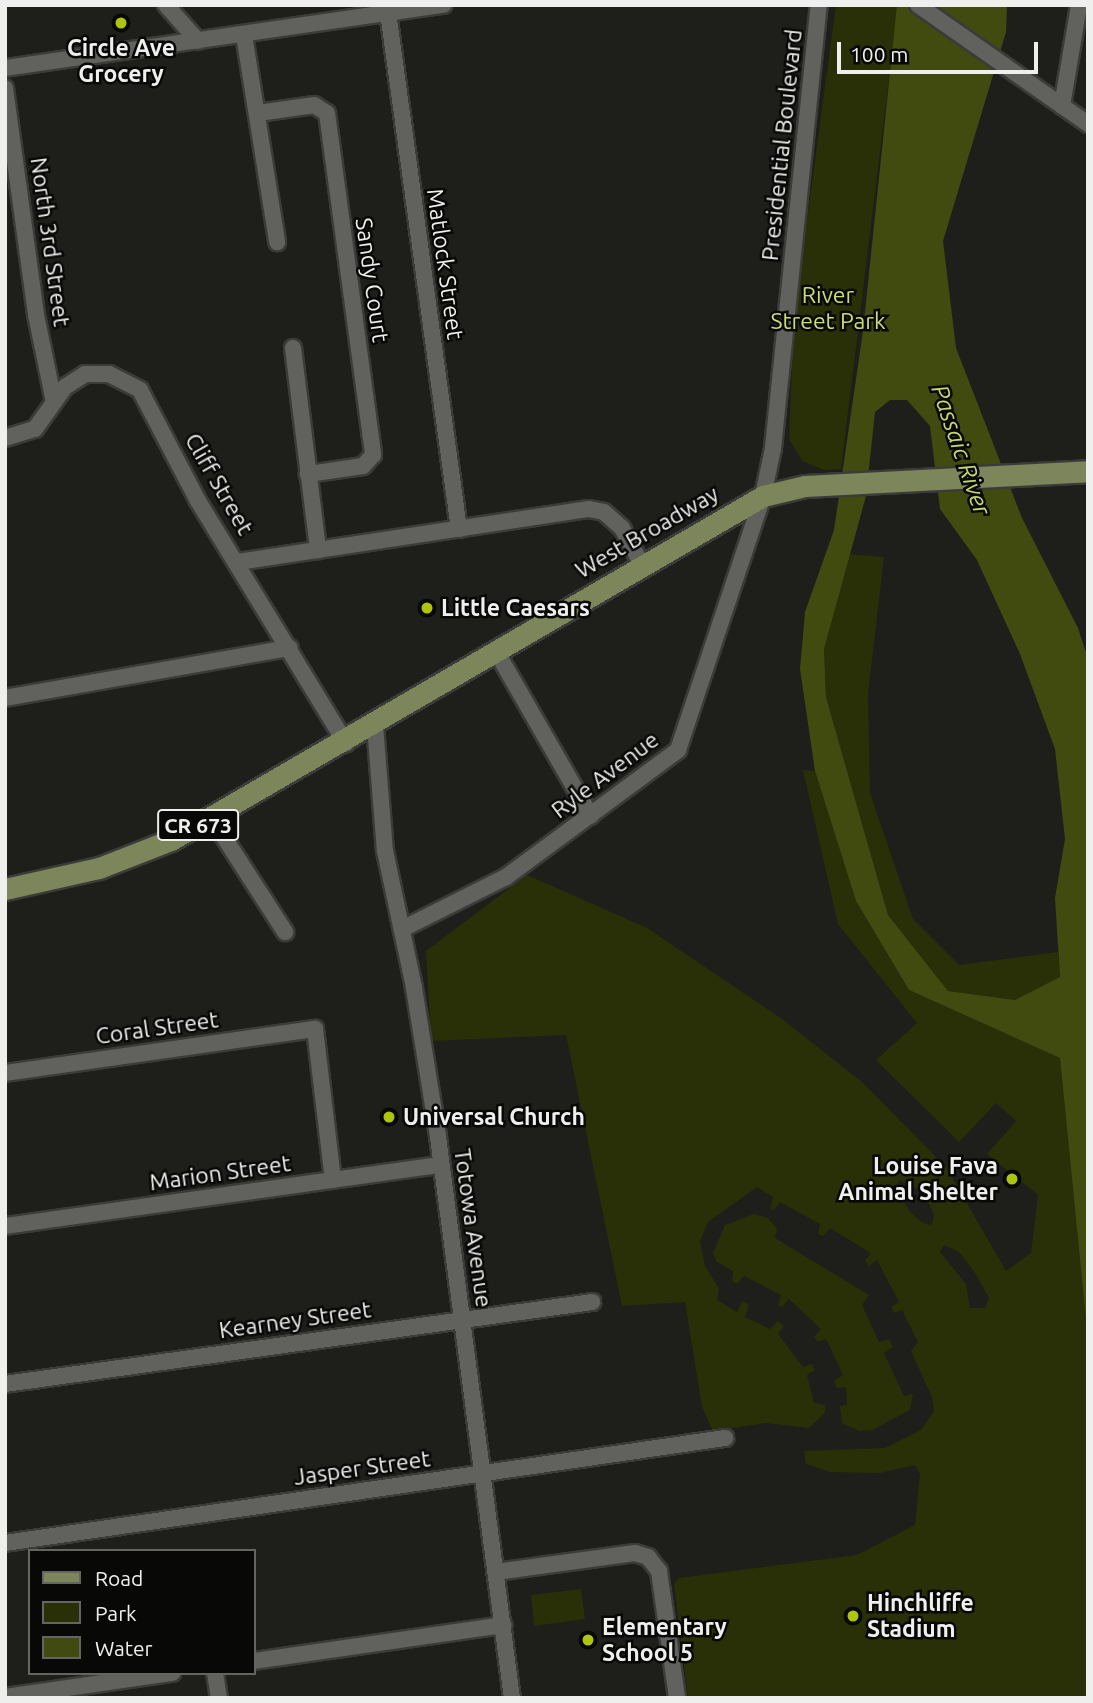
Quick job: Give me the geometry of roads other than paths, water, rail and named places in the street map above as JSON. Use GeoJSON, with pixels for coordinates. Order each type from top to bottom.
{"type":"FeatureCollection","features":[{"type":"Feature","properties":{"kind":"main road","name":"West Broadway"},"geometry":{"type":"LineString","coordinates":[[5,889],[129,859],[211,817],[346,743],[496,651],[763,496],[784,489],[831,485],[1088,471]]}},
{"type":"Feature","properties":{"kind":"street"},"geometry":{"type":"LineString","coordinates":[[166,5],[198,41]]}},
{"type":"Feature","properties":{"kind":"street"},"geometry":{"type":"LineString","coordinates":[[5,68],[244,35],[387,10],[443,5]]}},
{"type":"Feature","properties":{"kind":"street","name":"Presidential Boulevard"},"geometry":{"type":"LineString","coordinates":[[763,496],[786,337],[819,5]]}},
{"type":"Feature","properties":{"kind":"street"},"geometry":{"type":"LineString","coordinates":[[918,5],[1088,124]]}},
{"type":"Feature","properties":{"kind":"street"},"geometry":{"type":"LineString","coordinates":[[1062,106],[1079,5]]}},
{"type":"Feature","properties":{"kind":"street","name":"Matlock Street"},"geometry":{"type":"LineString","coordinates":[[387,10],[459,529]]}},
{"type":"Feature","properties":{"kind":"street"},"geometry":{"type":"LineString","coordinates":[[244,35],[277,242]]}},
{"type":"Feature","properties":{"kind":"street","name":"North 3rd Street"},"geometry":{"type":"LineString","coordinates":[[5,89],[36,315],[54,402]]}},
{"type":"Feature","properties":{"kind":"street","name":"Sandy Court"},"geometry":{"type":"LineString","coordinates":[[258,113],[314,105],[327,113],[329,126],[373,455],[363,466],[309,474]]}},
{"type":"Feature","properties":{"kind":"street"},"geometry":{"type":"LineString","coordinates":[[293,348],[318,550]]}},
{"type":"Feature","properties":{"kind":"street","name":"Cliff Street"},"geometry":{"type":"LineString","coordinates":[[5,438],[36,429],[54,402],[78,377],[92,373],[125,380],[140,390],[198,501],[238,562],[346,743]]}},
{"type":"Feature","properties":{"kind":"street","name":"Ryle Avenue"},"geometry":{"type":"LineString","coordinates":[[402,929],[506,877],[678,750],[763,496]]}},
{"type":"Feature","properties":{"kind":"street"},"geometry":{"type":"LineString","coordinates":[[238,562],[597,510],[622,528],[642,565]]}},
{"type":"Feature","properties":{"kind":"street"},"geometry":{"type":"LineString","coordinates":[[5,698],[290,648]]}},
{"type":"Feature","properties":{"kind":"street"},"geometry":{"type":"LineString","coordinates":[[496,651],[591,816]]}},
{"type":"Feature","properties":{"kind":"street","name":"Totowa Avenue"},"geometry":{"type":"LineString","coordinates":[[375,725],[385,851],[402,929],[441,1164],[512,1698]]}},
{"type":"Feature","properties":{"kind":"street"},"geometry":{"type":"LineString","coordinates":[[211,817],[285,932]]}},
{"type":"Feature","properties":{"kind":"street","name":"Coral Street"},"geometry":{"type":"LineString","coordinates":[[5,1073],[315,1029],[333,1180]]}},
{"type":"Feature","properties":{"kind":"street","name":"Marion Street"},"geometry":{"type":"LineString","coordinates":[[5,1226],[441,1164]]}},
{"type":"Feature","properties":{"kind":"street","name":"Kearney Street"},"geometry":{"type":"LineString","coordinates":[[5,1384],[592,1302]]}},
{"type":"Feature","properties":{"kind":"street","name":"Jasper Street"},"geometry":{"type":"LineString","coordinates":[[5,1543],[725,1438]]}},
{"type":"Feature","properties":{"kind":"street"},"geometry":{"type":"LineString","coordinates":[[496,1572],[635,1553],[649,1557],[660,1571],[677,1698]]}},
{"type":"Feature","properties":{"kind":"street"},"geometry":{"type":"LineString","coordinates":[[256,1661],[503,1625]]}},
{"type":"Feature","properties":{"kind":"street"},"geometry":{"type":"LineString","coordinates":[[5,1697],[158,1675]]}},
{"type":"Feature","properties":{"kind":"street"},"geometry":{"type":"LineString","coordinates":[[215,1675],[219,1698]]}},
{"type":"Feature","properties":{"kind":"water","name":"Passaic River"},"geometry":{"type":"Polygon","coordinates":[[[897,5],[1007,5],[1006,32],[943,241],[956,348],[1022,518],[1078,628],[1088,659],[1088,1340],[1060,1058],[909,990],[856,901],[815,771],[800,669],[805,612],[834,530],[863,331],[897,5]],[[890,400],[875,412],[866,496],[824,649],[826,697],[888,915],[948,991],[1015,1000],[1060,977],[1055,898],[1065,839],[1055,749],[1020,654],[977,560],[940,509],[930,426],[907,400],[890,400]]]}},
{"type":"Feature","properties":{"kind":"place","name":"Circle Ave Grocery"},"geometry":{"type":"Point","coordinates":[121,23]}},
{"type":"Feature","properties":{"kind":"place","name":"Little Caesars"},"geometry":{"type":"Point","coordinates":[427,608]}},
{"type":"Feature","properties":{"kind":"place","name":"Universal Church"},"geometry":{"type":"Point","coordinates":[389,1117]}},
{"type":"Feature","properties":{"kind":"place","name":"Louise Fava Animal Shelter"},"geometry":{"type":"Point","coordinates":[1012,1179]}},
{"type":"Feature","properties":{"kind":"place","name":"Hinchliffe Stadium"},"geometry":{"type":"Point","coordinates":[853,1616]}},
{"type":"Feature","properties":{"kind":"place","name":"Elementary School 5"},"geometry":{"type":"Point","coordinates":[588,1640]}},
{"type":"Feature","properties":{"kind":"park label","name":"River Street Park"},"geometry":{"type":"Point","coordinates":[828,308]}}]}
